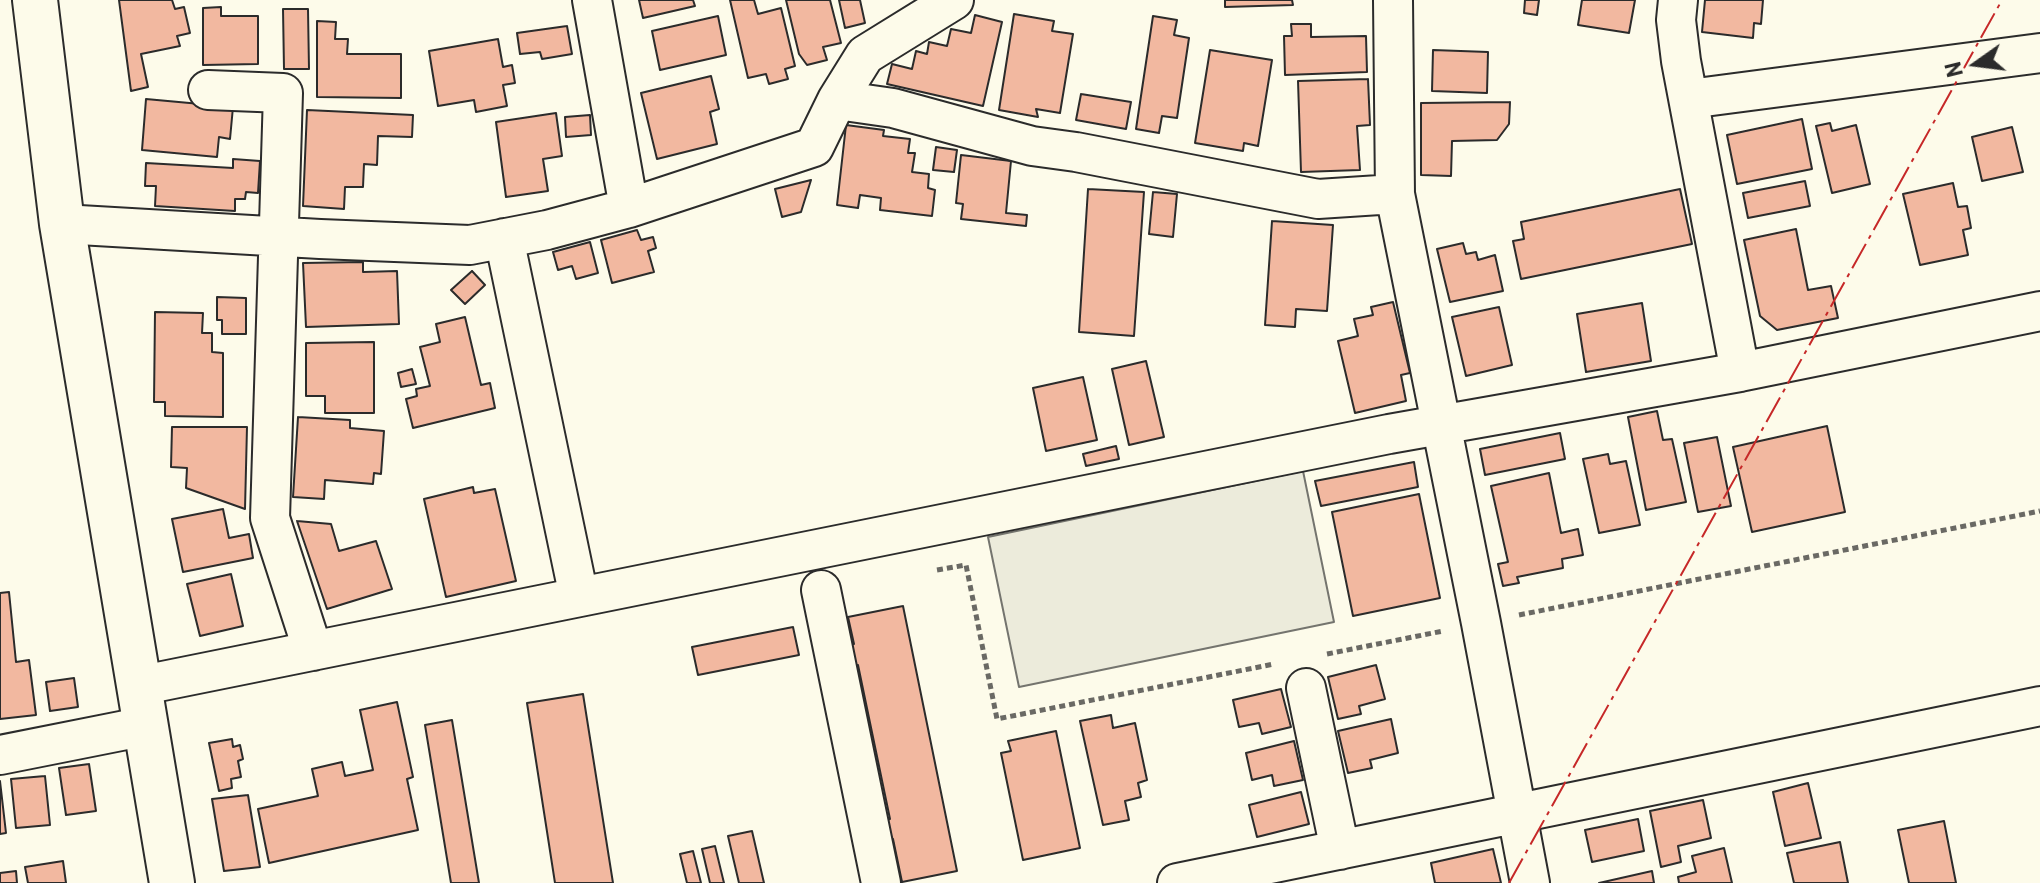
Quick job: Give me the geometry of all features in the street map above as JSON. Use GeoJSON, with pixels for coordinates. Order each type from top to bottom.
{"type":"FeatureCollection","features":[{"type":"Feature","properties":{"kind":"street"},"geometry":{"type":"LineString","coordinates":[[35,0],[62,224],[172,883]]}},
{"type":"Feature","properties":{"kind":"street"},"geometry":{"type":"LineString","coordinates":[[592,0],[629,208]]}},
{"type":"Feature","properties":{"kind":"street"},"geometry":{"type":"LineString","coordinates":[[62,224],[470,245],[547,230],[629,208],[814,147],[837,100],[865,55],[954,0]]}},
{"type":"Feature","properties":{"kind":"street"},"geometry":{"type":"LineString","coordinates":[[1393,0],[1395,194],[1530,883]]}},
{"type":"Feature","properties":{"kind":"street"},"geometry":{"type":"LineString","coordinates":[[1678,0],[1676,20],[1689,99],[1740,372]]}},
{"type":"Feature","properties":{"kind":"street"},"geometry":{"type":"LineString","coordinates":[[1689,99],[2040,53]]}},
{"type":"Feature","properties":{"kind":"street"},"geometry":{"type":"LineString","coordinates":[[208,90],[283,93],[270,518],[313,651]]}},
{"type":"Feature","properties":{"kind":"street"},"geometry":{"type":"LineString","coordinates":[[837,100],[893,108],[1032,146],[1318,199],[1395,194]]}},
{"type":"Feature","properties":{"kind":"street"},"geometry":{"type":"LineString","coordinates":[[504,238],[579,597]]}},
{"type":"Feature","properties":{"kind":"street"},"geometry":{"type":"LineString","coordinates":[[0,755],[313,651],[1441,424],[1740,372],[2040,311]]}},
{"type":"Feature","properties":{"kind":"street"},"geometry":{"type":"LineString","coordinates":[[821,590],[881,883]]}},
{"type":"Feature","properties":{"kind":"street"},"geometry":{"type":"LineString","coordinates":[[1306,688],[1340,850]]}},
{"type":"Feature","properties":{"kind":"street"},"geometry":{"type":"LineString","coordinates":[[1177,883],[2040,706]]}},
{"type":"Feature","properties":{"kind":"path"},"geometry":{"type":"LineString","coordinates":[[1325,654],[2040,511]]}},
{"type":"Feature","properties":{"kind":"path"},"geometry":{"type":"LineString","coordinates":[[966,565],[997,719],[1278,663]]}},
{"type":"Feature","properties":{"kind":"shaded area"},"geometry":{"type":"Polygon","coordinates":[[[1303,471],[1334,622],[1019,687],[988,537],[1303,471]]]}},
{"type":"Feature","properties":{"kind":"building"},"geometry":{"type":"Polygon","coordinates":[[[119,0],[172,0],[175,9],[184,7],[190,33],[177,36],[180,46],[141,54],[148,87],[131,91],[119,0]]]}},
{"type":"Feature","properties":{"kind":"building"},"geometry":{"type":"Polygon","coordinates":[[[639,0],[693,0],[695,6],[643,18],[639,0]]]}},
{"type":"Feature","properties":{"kind":"building"},"geometry":{"type":"Polygon","coordinates":[[[730,0],[754,0],[758,14],[781,8],[795,66],[785,69],[788,79],[769,84],[766,74],[748,78],[730,0]]]}},
{"type":"Feature","properties":{"kind":"building"},"geometry":{"type":"Polygon","coordinates":[[[786,0],[830,0],[841,43],[823,47],[827,60],[807,65],[799,54],[786,0]]]}},
{"type":"Feature","properties":{"kind":"building"},"geometry":{"type":"Polygon","coordinates":[[[839,0],[860,0],[865,23],[845,28],[839,0]]]}},
{"type":"Feature","properties":{"kind":"building"},"geometry":{"type":"Polygon","coordinates":[[[1225,0],[1292,0],[1293,5],[1225,7],[1225,0]]]}},
{"type":"Feature","properties":{"kind":"building"},"geometry":{"type":"Polygon","coordinates":[[[1525,0],[1539,0],[1537,15],[1524,13],[1525,0]]]}},
{"type":"Feature","properties":{"kind":"building"},"geometry":{"type":"Polygon","coordinates":[[[1582,0],[1635,0],[1629,33],[1578,25],[1582,0]]]}},
{"type":"Feature","properties":{"kind":"building"},"geometry":{"type":"Polygon","coordinates":[[[1705,0],[1763,0],[1761,24],[1754,23],[1753,38],[1702,32],[1705,0]]]}},
{"type":"Feature","properties":{"kind":"building"},"geometry":{"type":"Polygon","coordinates":[[[221,7],[221,16],[258,16],[258,64],[203,65],[203,8],[221,7]]]}},
{"type":"Feature","properties":{"kind":"building"},"geometry":{"type":"Polygon","coordinates":[[[283,9],[308,9],[309,69],[284,69],[283,9]]]}},
{"type":"Feature","properties":{"kind":"building"},"geometry":{"type":"Polygon","coordinates":[[[1014,14],[1054,21],[1052,31],[1073,34],[1060,113],[1036,109],[1038,117],[999,110],[1014,14]]]}},
{"type":"Feature","properties":{"kind":"building"},"geometry":{"type":"Polygon","coordinates":[[[975,15],[1002,22],[983,106],[887,84],[892,64],[912,69],[916,51],[927,54],[929,42],[947,46],[951,29],[971,33],[975,15]]]}},
{"type":"Feature","properties":{"kind":"building"},"geometry":{"type":"Polygon","coordinates":[[[718,16],[726,55],[660,70],[652,31],[718,16]]]}},
{"type":"Feature","properties":{"kind":"building"},"geometry":{"type":"Polygon","coordinates":[[[1153,16],[1177,20],[1174,35],[1189,38],[1177,118],[1162,116],[1159,133],[1136,129],[1153,16]]]}},
{"type":"Feature","properties":{"kind":"building"},"geometry":{"type":"Polygon","coordinates":[[[317,21],[336,22],[335,39],[348,39],[347,54],[401,54],[401,98],[317,97],[317,21]]]}},
{"type":"Feature","properties":{"kind":"building"},"geometry":{"type":"Polygon","coordinates":[[[1291,24],[1311,24],[1311,37],[1366,36],[1367,72],[1285,75],[1284,36],[1292,36],[1291,24]]]}},
{"type":"Feature","properties":{"kind":"building"},"geometry":{"type":"Polygon","coordinates":[[[567,26],[572,54],[542,59],[540,52],[520,54],[517,33],[567,26]]]}},
{"type":"Feature","properties":{"kind":"building"},"geometry":{"type":"Polygon","coordinates":[[[498,39],[503,67],[512,65],[515,83],[503,85],[507,106],[476,112],[474,100],[438,106],[429,51],[498,39]]]}},
{"type":"Feature","properties":{"kind":"building"},"geometry":{"type":"Polygon","coordinates":[[[1210,50],[1272,60],[1258,146],[1244,143],[1243,151],[1195,143],[1210,50]]]}},
{"type":"Feature","properties":{"kind":"building"},"geometry":{"type":"Polygon","coordinates":[[[1433,50],[1488,52],[1487,93],[1432,91],[1433,50]]]}},
{"type":"Feature","properties":{"kind":"building"},"geometry":{"type":"Polygon","coordinates":[[[711,76],[719,109],[710,112],[717,144],[657,159],[641,93],[711,76]]]}},
{"type":"Feature","properties":{"kind":"building"},"geometry":{"type":"Polygon","coordinates":[[[1368,79],[1370,125],[1357,126],[1360,170],[1301,172],[1298,81],[1368,79]]]}},
{"type":"Feature","properties":{"kind":"building"},"geometry":{"type":"Polygon","coordinates":[[[1081,94],[1131,102],[1126,129],[1076,120],[1081,94]]]}},
{"type":"Feature","properties":{"kind":"building"},"geometry":{"type":"Polygon","coordinates":[[[146,99],[233,107],[230,139],[219,137],[217,157],[142,150],[146,99]]]}},
{"type":"Feature","properties":{"kind":"building"},"geometry":{"type":"Polygon","coordinates":[[[1510,102],[1509,124],[1497,140],[1452,141],[1451,176],[1421,175],[1421,103],[1510,102]]]}},
{"type":"Feature","properties":{"kind":"building"},"geometry":{"type":"Polygon","coordinates":[[[307,110],[413,115],[412,137],[378,136],[377,165],[364,164],[363,187],[345,187],[344,209],[303,206],[307,110]]]}},
{"type":"Feature","properties":{"kind":"building"},"geometry":{"type":"Polygon","coordinates":[[[556,113],[562,156],[543,159],[548,191],[506,197],[496,122],[556,113]]]}},
{"type":"Feature","properties":{"kind":"building"},"geometry":{"type":"Polygon","coordinates":[[[590,115],[591,135],[566,137],[565,117],[590,115]]]}},
{"type":"Feature","properties":{"kind":"building"},"geometry":{"type":"Polygon","coordinates":[[[1802,119],[1812,169],[1737,184],[1727,135],[1802,119]]]}},
{"type":"Feature","properties":{"kind":"building"},"geometry":{"type":"Polygon","coordinates":[[[1830,123],[1832,131],[1856,125],[1870,184],[1832,193],[1816,126],[1830,123]]]}},
{"type":"Feature","properties":{"kind":"building"},"geometry":{"type":"Polygon","coordinates":[[[846,125],[884,130],[883,136],[910,139],[908,153],[915,153],[912,172],[929,174],[928,188],[935,190],[932,216],[880,210],[881,198],[860,195],[858,208],[837,205],[846,125]]]}},
{"type":"Feature","properties":{"kind":"building"},"geometry":{"type":"Polygon","coordinates":[[[2012,127],[2023,172],[1982,181],[1972,137],[2012,127]]]}},
{"type":"Feature","properties":{"kind":"building"},"geometry":{"type":"Polygon","coordinates":[[[936,147],[957,150],[954,172],[933,170],[936,147]]]}},
{"type":"Feature","properties":{"kind":"building"},"geometry":{"type":"Polygon","coordinates":[[[961,155],[1011,161],[1006,213],[1027,215],[1026,226],[961,219],[963,204],[956,203],[961,155]]]}},
{"type":"Feature","properties":{"kind":"building"},"geometry":{"type":"Polygon","coordinates":[[[233,159],[260,161],[258,193],[246,192],[245,199],[235,199],[235,211],[155,206],[156,186],[145,186],[146,163],[233,168],[233,159]]]}},
{"type":"Feature","properties":{"kind":"building"},"geometry":{"type":"Polygon","coordinates":[[[811,180],[801,212],[782,217],[775,189],[811,180]]]}},
{"type":"Feature","properties":{"kind":"building"},"geometry":{"type":"Polygon","coordinates":[[[1805,181],[1810,206],[1748,218],[1743,193],[1805,181]]]}},
{"type":"Feature","properties":{"kind":"building"},"geometry":{"type":"Polygon","coordinates":[[[1953,183],[1958,207],[1967,206],[1971,228],[1963,230],[1968,255],[1920,265],[1903,194],[1953,183]]]}},
{"type":"Feature","properties":{"kind":"building"},"geometry":{"type":"Polygon","coordinates":[[[1088,189],[1144,192],[1134,336],[1079,332],[1088,189]]]}},
{"type":"Feature","properties":{"kind":"building"},"geometry":{"type":"Polygon","coordinates":[[[1680,189],[1692,244],[1521,279],[1513,241],[1524,239],[1521,222],[1680,189]]]}},
{"type":"Feature","properties":{"kind":"building"},"geometry":{"type":"Polygon","coordinates":[[[1153,192],[1177,194],[1173,237],[1149,234],[1153,192]]]}},
{"type":"Feature","properties":{"kind":"building"},"geometry":{"type":"Polygon","coordinates":[[[1272,221],[1333,225],[1327,311],[1296,309],[1295,327],[1265,325],[1272,221]]]}},
{"type":"Feature","properties":{"kind":"building"},"geometry":{"type":"Polygon","coordinates":[[[1796,229],[1808,290],[1831,286],[1838,318],[1777,330],[1760,316],[1744,240],[1796,229]]]}},
{"type":"Feature","properties":{"kind":"building"},"geometry":{"type":"Polygon","coordinates":[[[637,230],[641,240],[653,237],[656,248],[648,251],[654,272],[612,283],[601,240],[637,230]]]}},
{"type":"Feature","properties":{"kind":"building"},"geometry":{"type":"Polygon","coordinates":[[[590,242],[598,273],[576,279],[572,266],[558,270],[553,252],[590,242]]]}},
{"type":"Feature","properties":{"kind":"building"},"geometry":{"type":"Polygon","coordinates":[[[1463,243],[1466,254],[1476,252],[1478,260],[1495,255],[1503,291],[1450,302],[1437,249],[1463,243]]]}},
{"type":"Feature","properties":{"kind":"building"},"geometry":{"type":"Polygon","coordinates":[[[363,262],[363,272],[397,271],[399,324],[306,327],[303,263],[363,262]]]}},
{"type":"Feature","properties":{"kind":"building"},"geometry":{"type":"Polygon","coordinates":[[[472,271],[485,285],[465,304],[451,290],[472,271]]]}},
{"type":"Feature","properties":{"kind":"building"},"geometry":{"type":"Polygon","coordinates":[[[217,297],[246,298],[246,334],[222,334],[222,320],[217,320],[217,297]]]}},
{"type":"Feature","properties":{"kind":"building"},"geometry":{"type":"Polygon","coordinates":[[[1393,302],[1410,373],[1401,375],[1406,401],[1355,413],[1338,341],[1358,336],[1354,319],[1373,315],[1371,307],[1393,302]]]}},
{"type":"Feature","properties":{"kind":"building"},"geometry":{"type":"Polygon","coordinates":[[[1642,303],[1651,361],[1586,372],[1577,314],[1642,303]]]}},
{"type":"Feature","properties":{"kind":"building"},"geometry":{"type":"Polygon","coordinates":[[[1499,307],[1512,365],[1466,376],[1452,317],[1499,307]]]}},
{"type":"Feature","properties":{"kind":"building"},"geometry":{"type":"Polygon","coordinates":[[[155,312],[203,313],[202,333],[212,333],[212,352],[223,353],[223,417],[165,416],[165,402],[154,402],[155,312]]]}},
{"type":"Feature","properties":{"kind":"building"},"geometry":{"type":"Polygon","coordinates":[[[465,317],[481,385],[490,383],[495,408],[413,428],[406,399],[417,396],[416,389],[430,386],[420,347],[440,342],[436,324],[465,317]]]}},
{"type":"Feature","properties":{"kind":"building"},"geometry":{"type":"Polygon","coordinates":[[[374,342],[374,413],[325,413],[325,396],[306,396],[306,343],[374,342]]]}},
{"type":"Feature","properties":{"kind":"building"},"geometry":{"type":"Polygon","coordinates":[[[1146,361],[1164,437],[1129,445],[1112,369],[1146,361]]]}},
{"type":"Feature","properties":{"kind":"building"},"geometry":{"type":"Polygon","coordinates":[[[412,369],[416,384],[401,387],[398,373],[412,369]]]}},
{"type":"Feature","properties":{"kind":"building"},"geometry":{"type":"Polygon","coordinates":[[[1083,377],[1097,440],[1046,451],[1033,388],[1083,377]]]}},
{"type":"Feature","properties":{"kind":"building"},"geometry":{"type":"Polygon","coordinates":[[[1657,411],[1663,440],[1672,439],[1686,502],[1646,510],[1628,417],[1657,411]]]}},
{"type":"Feature","properties":{"kind":"building"},"geometry":{"type":"Polygon","coordinates":[[[298,417],[350,420],[350,428],[384,431],[381,474],[374,473],[373,484],[325,480],[324,499],[293,497],[298,417]]]}},
{"type":"Feature","properties":{"kind":"building"},"geometry":{"type":"Polygon","coordinates":[[[1827,426],[1845,512],[1752,532],[1733,447],[1827,426]]]}},
{"type":"Feature","properties":{"kind":"building"},"geometry":{"type":"Polygon","coordinates":[[[172,427],[247,427],[245,509],[186,488],[187,468],[171,467],[172,427]]]}},
{"type":"Feature","properties":{"kind":"building"},"geometry":{"type":"Polygon","coordinates":[[[1560,433],[1565,459],[1485,475],[1480,449],[1560,433]]]}},
{"type":"Feature","properties":{"kind":"building"},"geometry":{"type":"Polygon","coordinates":[[[1717,437],[1731,506],[1698,512],[1684,443],[1717,437]]]}},
{"type":"Feature","properties":{"kind":"building"},"geometry":{"type":"Polygon","coordinates":[[[1116,446],[1119,459],[1086,466],[1083,454],[1116,446]]]}},
{"type":"Feature","properties":{"kind":"building"},"geometry":{"type":"Polygon","coordinates":[[[1608,454],[1610,464],[1626,461],[1640,525],[1599,533],[1583,459],[1608,454]]]}},
{"type":"Feature","properties":{"kind":"building"},"geometry":{"type":"Polygon","coordinates":[[[1414,462],[1418,487],[1321,506],[1315,481],[1414,462]]]}},
{"type":"Feature","properties":{"kind":"building"},"geometry":{"type":"Polygon","coordinates":[[[1549,473],[1561,533],[1578,529],[1583,555],[1562,559],[1563,568],[1517,577],[1519,583],[1503,586],[1498,564],[1508,562],[1491,486],[1549,473]]]}},
{"type":"Feature","properties":{"kind":"building"},"geometry":{"type":"Polygon","coordinates":[[[473,487],[474,493],[495,489],[516,581],[446,597],[424,499],[473,487]]]}},
{"type":"Feature","properties":{"kind":"building"},"geometry":{"type":"Polygon","coordinates":[[[1419,494],[1440,598],[1353,616],[1332,512],[1419,494]]]}},
{"type":"Feature","properties":{"kind":"building"},"geometry":{"type":"Polygon","coordinates":[[[223,509],[229,538],[249,534],[253,558],[183,572],[172,519],[223,509]]]}},
{"type":"Feature","properties":{"kind":"building"},"geometry":{"type":"Polygon","coordinates":[[[297,521],[331,524],[339,551],[376,541],[392,589],[327,609],[297,521]]]}},
{"type":"Feature","properties":{"kind":"building"},"geometry":{"type":"Polygon","coordinates":[[[231,574],[243,626],[200,636],[187,584],[231,574]]]}},
{"type":"Feature","properties":{"kind":"building"},"geometry":{"type":"Polygon","coordinates":[[[9,592],[16,662],[29,660],[36,715],[0,719],[0,593],[9,592]]]}},
{"type":"Feature","properties":{"kind":"building"},"geometry":{"type":"Polygon","coordinates":[[[903,606],[957,871],[902,882],[893,839],[886,840],[883,821],[890,819],[858,665],[851,666],[847,646],[854,644],[848,617],[903,606]]]}},
{"type":"Feature","properties":{"kind":"building"},"geometry":{"type":"Polygon","coordinates":[[[793,627],[799,655],[698,675],[692,647],[793,627]]]}},
{"type":"Feature","properties":{"kind":"building"},"geometry":{"type":"Polygon","coordinates":[[[1376,665],[1385,699],[1359,706],[1361,714],[1338,719],[1328,677],[1376,665]]]}},
{"type":"Feature","properties":{"kind":"building"},"geometry":{"type":"Polygon","coordinates":[[[74,678],[78,707],[50,711],[46,682],[74,678]]]}},
{"type":"Feature","properties":{"kind":"building"},"geometry":{"type":"Polygon","coordinates":[[[1281,689],[1291,727],[1262,734],[1259,723],[1239,727],[1233,700],[1281,689]]]}},
{"type":"Feature","properties":{"kind":"building"},"geometry":{"type":"Polygon","coordinates":[[[583,694],[613,883],[555,883],[527,703],[583,694]]]}},
{"type":"Feature","properties":{"kind":"building"},"geometry":{"type":"Polygon","coordinates":[[[397,702],[413,777],[407,779],[418,830],[269,863],[258,809],[318,796],[312,769],[342,762],[345,776],[373,770],[360,710],[397,702]]]}},
{"type":"Feature","properties":{"kind":"building"},"geometry":{"type":"Polygon","coordinates":[[[1111,715],[1113,728],[1135,723],[1147,780],[1138,783],[1141,797],[1125,801],[1129,820],[1103,825],[1080,721],[1111,715]]]}},
{"type":"Feature","properties":{"kind":"building"},"geometry":{"type":"Polygon","coordinates":[[[1391,719],[1398,753],[1370,760],[1372,768],[1348,773],[1338,731],[1391,719]]]}},
{"type":"Feature","properties":{"kind":"building"},"geometry":{"type":"Polygon","coordinates":[[[452,720],[479,883],[451,883],[425,725],[452,720]]]}},
{"type":"Feature","properties":{"kind":"building"},"geometry":{"type":"Polygon","coordinates":[[[1056,731],[1080,848],[1023,860],[1001,753],[1011,751],[1008,741],[1056,731]]]}},
{"type":"Feature","properties":{"kind":"building"},"geometry":{"type":"Polygon","coordinates":[[[232,739],[233,747],[240,745],[243,759],[238,761],[241,777],[231,779],[232,788],[219,791],[209,743],[232,739]]]}},
{"type":"Feature","properties":{"kind":"building"},"geometry":{"type":"Polygon","coordinates":[[[1294,741],[1303,780],[1274,786],[1272,775],[1252,780],[1246,753],[1294,741]]]}},
{"type":"Feature","properties":{"kind":"building"},"geometry":{"type":"Polygon","coordinates":[[[89,764],[96,811],[66,815],[59,768],[89,764]]]}},
{"type":"Feature","properties":{"kind":"building"},"geometry":{"type":"Polygon","coordinates":[[[45,776],[50,825],[16,828],[11,779],[45,776]]]}},
{"type":"Feature","properties":{"kind":"building"},"geometry":{"type":"Polygon","coordinates":[[[0,781],[6,833],[0,834],[0,781]]]}},
{"type":"Feature","properties":{"kind":"building"},"geometry":{"type":"Polygon","coordinates":[[[1808,783],[1821,838],[1785,846],[1773,792],[1808,783]]]}},
{"type":"Feature","properties":{"kind":"building"},"geometry":{"type":"Polygon","coordinates":[[[1301,792],[1309,824],[1257,837],[1249,805],[1301,792]]]}},
{"type":"Feature","properties":{"kind":"building"},"geometry":{"type":"Polygon","coordinates":[[[248,795],[260,867],[224,871],[212,799],[248,795]]]}},
{"type":"Feature","properties":{"kind":"building"},"geometry":{"type":"Polygon","coordinates":[[[1703,800],[1711,838],[1678,846],[1681,862],[1661,867],[1650,811],[1703,800]]]}},
{"type":"Feature","properties":{"kind":"building"},"geometry":{"type":"Polygon","coordinates":[[[1638,819],[1644,851],[1592,862],[1585,830],[1638,819]]]}},
{"type":"Feature","properties":{"kind":"building"},"geometry":{"type":"Polygon","coordinates":[[[1944,821],[1956,883],[1909,883],[1898,830],[1944,821]]]}},
{"type":"Feature","properties":{"kind":"building"},"geometry":{"type":"Polygon","coordinates":[[[752,831],[764,883],[739,883],[728,836],[752,831]]]}},
{"type":"Feature","properties":{"kind":"building"},"geometry":{"type":"Polygon","coordinates":[[[1840,842],[1848,883],[1794,883],[1787,853],[1840,842]]]}},
{"type":"Feature","properties":{"kind":"building"},"geometry":{"type":"Polygon","coordinates":[[[715,846],[724,883],[710,883],[702,849],[715,846]]]}},
{"type":"Feature","properties":{"kind":"building"},"geometry":{"type":"Polygon","coordinates":[[[1724,848],[1732,883],[1679,883],[1678,877],[1696,872],[1692,856],[1724,848]]]}},
{"type":"Feature","properties":{"kind":"building"},"geometry":{"type":"Polygon","coordinates":[[[1493,849],[1501,883],[1435,883],[1431,863],[1493,849]]]}},
{"type":"Feature","properties":{"kind":"building"},"geometry":{"type":"Polygon","coordinates":[[[693,851],[701,883],[687,883],[680,854],[693,851]]]}},
{"type":"Feature","properties":{"kind":"building"},"geometry":{"type":"Polygon","coordinates":[[[63,861],[66,883],[28,883],[25,867],[63,861]]]}},
{"type":"Feature","properties":{"kind":"building"},"geometry":{"type":"Polygon","coordinates":[[[16,871],[17,883],[0,883],[0,873],[16,871]]]}},
{"type":"Feature","properties":{"kind":"building"},"geometry":{"type":"Polygon","coordinates":[[[1652,871],[1654,883],[1599,883],[1652,871]]]}},
{"type":"Feature","properties":{"kind":"power"},"geometry":{"type":"LineString","coordinates":[[1509,883],[2002,0]]}}]}
